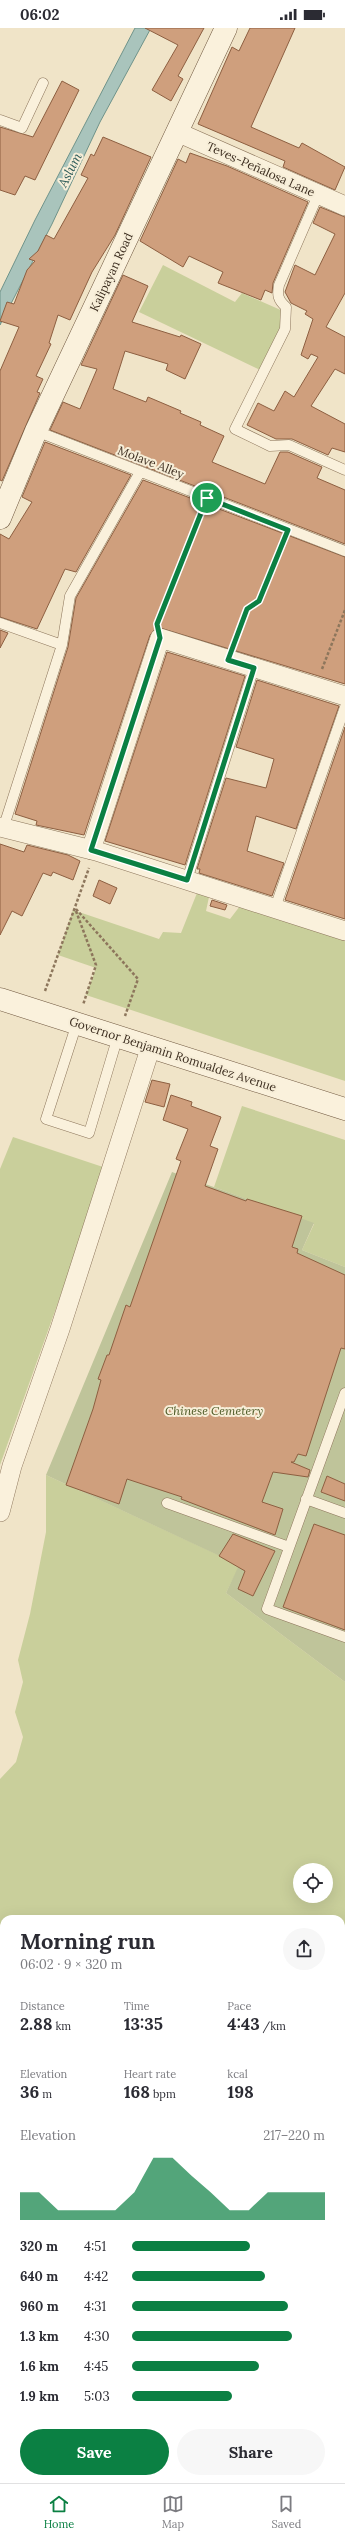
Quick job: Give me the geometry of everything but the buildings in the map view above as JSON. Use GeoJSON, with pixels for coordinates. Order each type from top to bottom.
{"type":"FeatureCollection","features":[{"type":"Feature","properties":{"kind":"street","name":"Kalipayan Road"},"geometry":{"type":"LineString","coordinates":[[0,518],[36,431],[226,28]]}},
{"type":"Feature","properties":{"kind":"street","name":"Teves-Peñalosa Lane"},"geometry":{"type":"LineString","coordinates":[[177,132],[345,206]]}},
{"type":"Feature","properties":{"kind":"street"},"geometry":{"type":"LineString","coordinates":[[93,850],[160,638],[345,696]]}},
{"type":"Feature","properties":{"kind":"street"},"geometry":{"type":"LineString","coordinates":[[2,828],[93,850],[345,931]]}},
{"type":"Feature","properties":{"kind":"street","name":"Governor Benjamin Romualdez Avenue"},"geometry":{"type":"LineString","coordinates":[[0,998],[345,1109]]}},
{"type":"Feature","properties":{"kind":"street"},"geometry":{"type":"LineString","coordinates":[[0,1512],[12,1466],[60,1329],[151,1046]]}},
{"type":"Feature","properties":{"kind":"lane"},"geometry":{"type":"LineString","coordinates":[[0,120],[22,128],[43,83]]}},
{"type":"Feature","properties":{"kind":"lane"},"geometry":{"type":"LineString","coordinates":[[318,195],[279,285],[277,294],[280,302],[286,307],[285,329],[235,429],[270,446],[289,445],[345,470]]}},
{"type":"Feature","properties":{"kind":"lane","name":"Molave Alley"},"geometry":{"type":"LineString","coordinates":[[36,431],[345,551]]}},
{"type":"Feature","properties":{"kind":"lane"},"geometry":{"type":"LineString","coordinates":[[2,828],[62,645],[70,596],[140,472]]}},
{"type":"Feature","properties":{"kind":"lane"},"geometry":{"type":"LineString","coordinates":[[0,623],[62,645]]}},
{"type":"Feature","properties":{"kind":"lane"},"geometry":{"type":"LineString","coordinates":[[187,880],[254,668]]}},
{"type":"Feature","properties":{"kind":"lane"},"geometry":{"type":"LineString","coordinates":[[275,908],[345,707]]}},
{"type":"Feature","properties":{"kind":"lane"},"geometry":{"type":"LineString","coordinates":[[77,1023],[46,1119],[89,1133],[118,1036]]}},
{"type":"Feature","properties":{"kind":"lane"},"geometry":{"type":"LineString","coordinates":[[345,1393],[267,1609],[345,1637]]}},
{"type":"Feature","properties":{"kind":"lane"},"geometry":{"type":"LineString","coordinates":[[306,1499],[345,1513]]}},
{"type":"Feature","properties":{"kind":"lane"},"geometry":{"type":"LineString","coordinates":[[166,1503],[289,1547]]}},
{"type":"Feature","properties":{"kind":"path"},"geometry":{"type":"LineString","coordinates":[[160,638],[157,624],[207,498]]}},
{"type":"Feature","properties":{"kind":"path"},"geometry":{"type":"LineString","coordinates":[[228,660],[247,609],[259,601],[288,530]]}},
{"type":"Feature","properties":{"kind":"path"},"geometry":{"type":"LineString","coordinates":[[314,686],[345,610]]}},
{"type":"Feature","properties":{"kind":"path"},"geometry":{"type":"LineString","coordinates":[[37,1010],[57,962],[76,909],[93,850]]}},
{"type":"Feature","properties":{"kind":"path"},"geometry":{"type":"LineString","coordinates":[[76,909],[96,965],[77,1023]]}},
{"type":"Feature","properties":{"kind":"path"},"geometry":{"type":"LineString","coordinates":[[76,909],[138,979],[118,1036]]}},
{"type":"Feature","properties":{"kind":"green space"},"geometry":{"type":"Polygon","coordinates":[[[163,265],[235,302],[242,293],[283,311],[282,329],[260,370],[139,312],[163,265]]]}},
{"type":"Feature","properties":{"kind":"green space"},"geometry":{"type":"Polygon","coordinates":[[[197,893],[209,897],[206,911],[230,919],[240,906],[345,941],[345,1081],[86,995],[96,968],[58,955],[73,910],[159,939],[163,932],[181,933],[197,893]]]}},
{"type":"Feature","properties":{"kind":"green space"},"geometry":{"type":"Polygon","coordinates":[[[242,1106],[345,1140],[345,1267],[302,1250],[314,1224],[214,1187],[242,1106]]]}},
{"type":"Feature","properties":{"kind":"green space"},"geometry":{"type":"Polygon","coordinates":[[[13,1137],[106,1168],[0,1465],[0,1169],[13,1137]]]}},
{"type":"Feature","properties":{"kind":"green space","name":"Chinese Cemetery"},"geometry":{"type":"Polygon","coordinates":[[[172,1172],[314,1223],[302,1250],[345,1267],[345,1682],[226,1593],[239,1565],[46,1475],[172,1172]]]}},
{"type":"Feature","properties":{"kind":"green space"},"geometry":{"type":"Polygon","coordinates":[[[46,1475],[240,1565],[226,1593],[345,1682],[345,1915],[0,1915],[0,1779],[16,1762],[23,1737],[15,1712],[23,1682],[18,1660],[30,1614],[46,1532],[46,1475]]]}},
{"type":"Feature","properties":{"kind":"water","name":"Aslum"},"geometry":{"type":"Polygon","coordinates":[[[135,28],[151,28],[100,122],[52,224],[0,325],[0,292],[35,220],[135,28]]]}},
{"type":"Feature","properties":{"kind":"route"},"geometry":{"type":"LineString","coordinates":[[207,498],[288,530],[259,601],[247,609],[228,660],[254,668],[187,880],[91,850],[160,638],[157,624],[207,498]]}}]}
